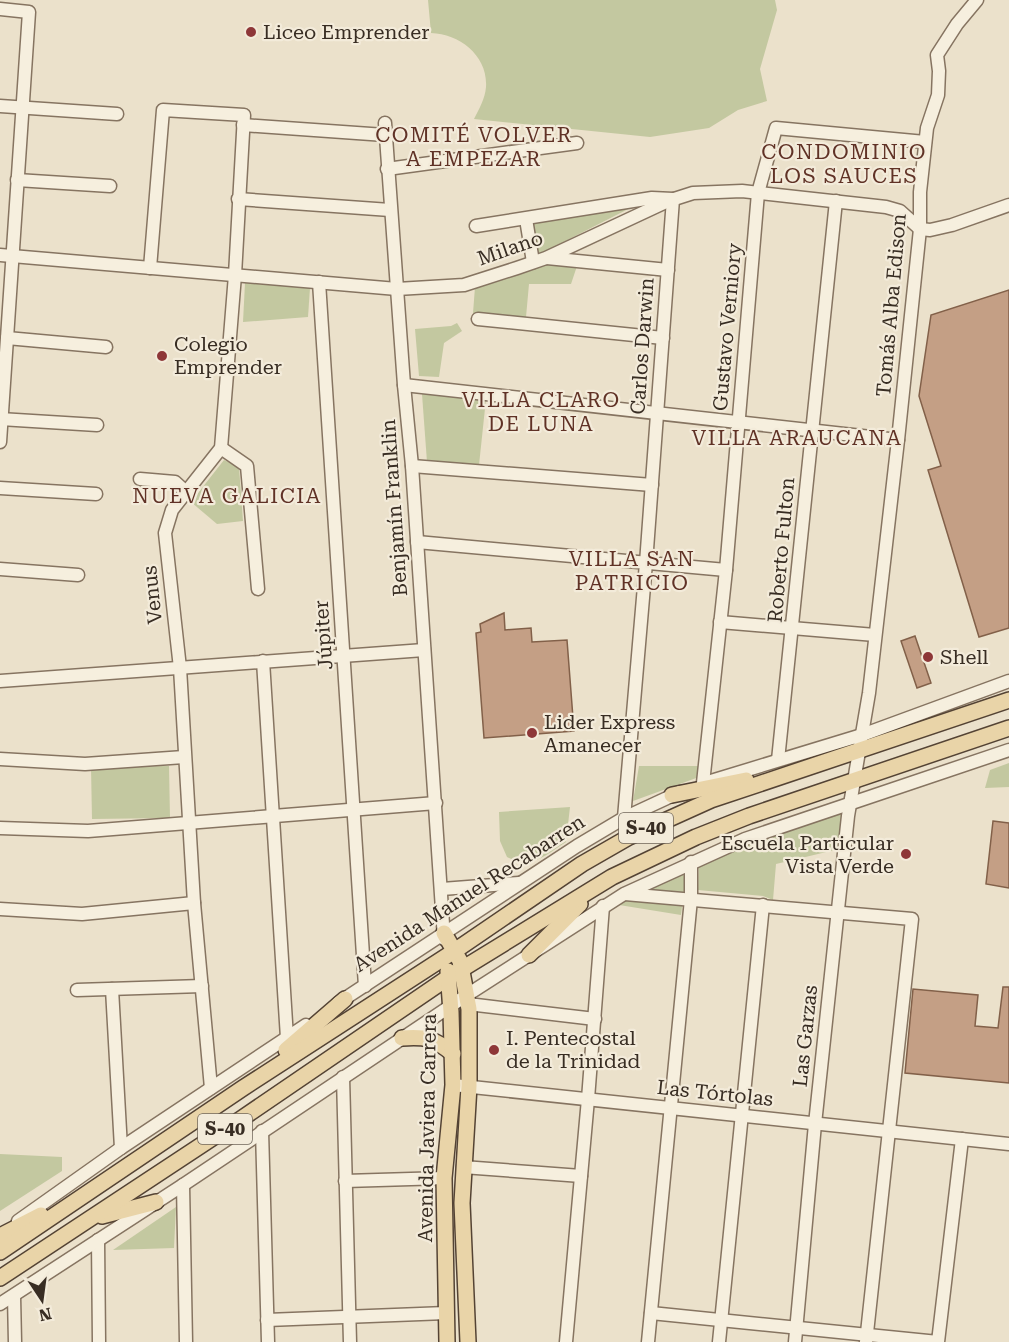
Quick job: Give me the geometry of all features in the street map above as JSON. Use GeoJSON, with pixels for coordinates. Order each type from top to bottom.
{"type":"FeatureCollection","features":[{"type":"Feature","properties":{"kind":"main road","name":"Avenida Manuel Recabarren"},"geometry":{"type":"LineString","coordinates":[[0,1252],[582,864],[629,837],[691,808],[1009,700]]}},
{"type":"Feature","properties":{"kind":"main road","name":"S-40"},"geometry":{"type":"LineString","coordinates":[[0,1278],[241,1119],[449,977],[612,877],[696,837],[749,816],[1009,728]]}},
{"type":"Feature","properties":{"kind":"main road"},"geometry":{"type":"LineString","coordinates":[[672,795],[799,771]]}},
{"type":"Feature","properties":{"kind":"main road"},"geometry":{"type":"LineString","coordinates":[[529,955],[612,877]]}},
{"type":"Feature","properties":{"kind":"main road","name":"Avenida Javiera Carrera"},"geometry":{"type":"LineString","coordinates":[[444,933],[450,953],[453,1054],[453,1085],[444,1178],[447,1342]]}},
{"type":"Feature","properties":{"kind":"main road","name":"Avenida Javiera Carrera"},"geometry":{"type":"LineString","coordinates":[[450,953],[463,969],[467,1000],[469,1086],[463,1167],[462,1239],[468,1342]]}},
{"type":"Feature","properties":{"kind":"main road"},"geometry":{"type":"LineString","coordinates":[[243,1088],[345,999]]}},
{"type":"Feature","properties":{"kind":"main road"},"geometry":{"type":"LineString","coordinates":[[402,1038],[423,1037],[439,1042],[453,1054]]}},
{"type":"Feature","properties":{"kind":"main road"},"geometry":{"type":"LineString","coordinates":[[0,1234],[105,1183]]}},
{"type":"Feature","properties":{"kind":"main road"},"geometry":{"type":"LineString","coordinates":[[87,1220],[156,1202]]}},
{"type":"Feature","properties":{"kind":"main road"},"geometry":{"type":"LineString","coordinates":[[446,1313],[455,1309],[465,1298]]}},
{"type":"Feature","properties":{"kind":"street","name":"Tomás Alba Edison"},"geometry":{"type":"LineString","coordinates":[[862,735],[898,440],[920,229],[920,192],[925,142],[927,128],[938,95],[937,55],[957,24],[977,0]]}},
{"type":"Feature","properties":{"kind":"street"},"geometry":{"type":"LineString","coordinates":[[0,9],[29,12],[17,180],[6,255],[7,339],[0,442]]}},
{"type":"Feature","properties":{"kind":"street"},"geometry":{"type":"LineString","coordinates":[[0,106],[117,114]]}},
{"type":"Feature","properties":{"kind":"street"},"geometry":{"type":"LineString","coordinates":[[150,268],[163,110],[243,120],[235,275],[221,448],[247,466],[258,589]]}},
{"type":"Feature","properties":{"kind":"street","name":"Benjamín Franklin"},"geometry":{"type":"LineString","coordinates":[[243,120],[385,129],[412,466],[444,933]]}},
{"type":"Feature","properties":{"kind":"street","name":"Gustavo Verniory"},"geometry":{"type":"LineString","coordinates":[[703,783],[726,570],[758,193],[776,128],[925,142]]}},
{"type":"Feature","properties":{"kind":"street"},"geometry":{"type":"LineString","coordinates":[[387,169],[577,143]]}},
{"type":"Feature","properties":{"kind":"street"},"geometry":{"type":"LineString","coordinates":[[17,180],[110,186]]}},
{"type":"Feature","properties":{"kind":"street","name":"Milano"},"geometry":{"type":"LineString","coordinates":[[6,255],[397,289],[464,285],[546,258],[673,199],[693,193],[758,193],[893,208],[907,215],[920,229]]}},
{"type":"Feature","properties":{"kind":"street"},"geometry":{"type":"LineString","coordinates":[[476,226],[652,198],[673,199]]}},
{"type":"Feature","properties":{"kind":"street"},"geometry":{"type":"LineString","coordinates":[[238,199],[390,210]]}},
{"type":"Feature","properties":{"kind":"street","name":"Carlos Darwin"},"geometry":{"type":"LineString","coordinates":[[624,818],[646,563],[673,199]]}},
{"type":"Feature","properties":{"kind":"street","name":"Roberto Fulton"},"geometry":{"type":"LineString","coordinates":[[778,760],[836,201]]}},
{"type":"Feature","properties":{"kind":"street"},"geometry":{"type":"LineString","coordinates":[[920,229],[938,230],[1009,205]]}},
{"type":"Feature","properties":{"kind":"street"},"geometry":{"type":"LineString","coordinates":[[526,219],[533,262]]}},
{"type":"Feature","properties":{"kind":"street"},"geometry":{"type":"LineString","coordinates":[[546,258],[668,270]]}},
{"type":"Feature","properties":{"kind":"street","name":"Júpiter"},"geometry":{"type":"LineString","coordinates":[[319,282],[365,986]]}},
{"type":"Feature","properties":{"kind":"street"},"geometry":{"type":"LineString","coordinates":[[478,319],[663,338]]}},
{"type":"Feature","properties":{"kind":"street"},"geometry":{"type":"LineString","coordinates":[[7,339],[106,347]]}},
{"type":"Feature","properties":{"kind":"street"},"geometry":{"type":"LineString","coordinates":[[404,385],[898,440]]}},
{"type":"Feature","properties":{"kind":"street"},"geometry":{"type":"LineString","coordinates":[[1,419],[97,425]]}},
{"type":"Feature","properties":{"kind":"street","name":"Venus"},"geometry":{"type":"LineString","coordinates":[[212,1088],[194,903],[180,668],[165,533],[172,510],[221,448]]}},
{"type":"Feature","properties":{"kind":"street"},"geometry":{"type":"LineString","coordinates":[[412,466],[652,485]]}},
{"type":"Feature","properties":{"kind":"street"},"geometry":{"type":"LineString","coordinates":[[140,479],[175,482],[186,492]]}},
{"type":"Feature","properties":{"kind":"street"},"geometry":{"type":"LineString","coordinates":[[0,488],[96,494]]}},
{"type":"Feature","properties":{"kind":"street"},"geometry":{"type":"LineString","coordinates":[[417,542],[726,570]]}},
{"type":"Feature","properties":{"kind":"street"},"geometry":{"type":"LineString","coordinates":[[0,568],[78,575]]}},
{"type":"Feature","properties":{"kind":"street"},"geometry":{"type":"LineString","coordinates":[[720,622],[875,635]]}},
{"type":"Feature","properties":{"kind":"street"},"geometry":{"type":"LineString","coordinates":[[0,681],[424,650]]}},
{"type":"Feature","properties":{"kind":"street"},"geometry":{"type":"LineString","coordinates":[[263,662],[287,1038]]}},
{"type":"Feature","properties":{"kind":"street","name":"Avenida Manuel Recabarren"},"geometry":{"type":"LineString","coordinates":[[0,1234],[121,1148],[520,883],[624,818],[703,783],[862,735],[1009,681]]}},
{"type":"Feature","properties":{"kind":"street","name":"Las Garzas"},"geometry":{"type":"LineString","coordinates":[[795,1342],[837,912],[850,803],[862,735]]}},
{"type":"Feature","properties":{"kind":"street"},"geometry":{"type":"LineString","coordinates":[[0,1304],[183,1185],[451,1005],[467,1000],[529,955],[624,894],[745,839],[1009,750]]}},
{"type":"Feature","properties":{"kind":"street"},"geometry":{"type":"LineString","coordinates":[[0,759],[85,764],[184,758]]}},
{"type":"Feature","properties":{"kind":"street"},"geometry":{"type":"LineString","coordinates":[[0,828],[88,831],[436,803]]}},
{"type":"Feature","properties":{"kind":"street"},"geometry":{"type":"LineString","coordinates":[[648,1342],[691,899],[691,862]]}},
{"type":"Feature","properties":{"kind":"street"},"geometry":{"type":"LineString","coordinates":[[442,889],[520,883]]}},
{"type":"Feature","properties":{"kind":"street"},"geometry":{"type":"LineString","coordinates":[[624,894],[912,919],[866,1338]]}},
{"type":"Feature","properties":{"kind":"street"},"geometry":{"type":"LineString","coordinates":[[0,909],[82,914],[194,903]]}},
{"type":"Feature","properties":{"kind":"street"},"geometry":{"type":"LineString","coordinates":[[718,1342],[763,905]]}},
{"type":"Feature","properties":{"kind":"street"},"geometry":{"type":"LineString","coordinates":[[566,1342],[603,906]]}},
{"type":"Feature","properties":{"kind":"street"},"geometry":{"type":"LineString","coordinates":[[77,990],[202,986]]}},
{"type":"Feature","properties":{"kind":"street"},"geometry":{"type":"LineString","coordinates":[[112,989],[121,1148]]}},
{"type":"Feature","properties":{"kind":"street"},"geometry":{"type":"LineString","coordinates":[[467,1000],[595,1018]]}},
{"type":"Feature","properties":{"kind":"street"},"geometry":{"type":"LineString","coordinates":[[343,1077],[350,1342]]}},
{"type":"Feature","properties":{"kind":"street","name":"Las Tórtolas"},"geometry":{"type":"LineString","coordinates":[[453,1085],[1009,1144]]}},
{"type":"Feature","properties":{"kind":"street"},"geometry":{"type":"LineString","coordinates":[[262,1131],[268,1342]]}},
{"type":"Feature","properties":{"kind":"street"},"geometry":{"type":"LineString","coordinates":[[651,1313],[796,1327],[866,1338],[938,1342],[962,1139]]}},
{"type":"Feature","properties":{"kind":"street"},"geometry":{"type":"LineString","coordinates":[[463,1167],[581,1176]]}},
{"type":"Feature","properties":{"kind":"street"},"geometry":{"type":"LineString","coordinates":[[345,1181],[444,1178]]}},
{"type":"Feature","properties":{"kind":"street"},"geometry":{"type":"LineString","coordinates":[[183,1185],[186,1342]]}},
{"type":"Feature","properties":{"kind":"street"},"geometry":{"type":"LineString","coordinates":[[98,1240],[99,1342]]}},
{"type":"Feature","properties":{"kind":"street"},"geometry":{"type":"LineString","coordinates":[[14,1296],[15,1342]]}},
{"type":"Feature","properties":{"kind":"street"},"geometry":{"type":"LineString","coordinates":[[267,1320],[446,1313]]}},
{"type":"Feature","properties":{"kind":"green space"},"geometry":{"type":"Polygon","coordinates":[[[428,0],[775,0],[777,10],[760,69],[767,101],[738,110],[709,128],[650,137],[474,119],[482,104],[486,87],[482,66],[477,57],[462,42],[442,34],[431,33],[428,0]]]}},
{"type":"Feature","properties":{"kind":"green space"},"geometry":{"type":"Polygon","coordinates":[[[638,204],[536,256],[531,221],[638,204]]]}},
{"type":"Feature","properties":{"kind":"green space"},"geometry":{"type":"Polygon","coordinates":[[[551,261],[577,266],[571,284],[529,284],[526,317],[473,313],[475,287],[551,261]]]}},
{"type":"Feature","properties":{"kind":"green space"},"geometry":{"type":"Polygon","coordinates":[[[245,283],[310,288],[308,317],[243,322],[245,283]]]}},
{"type":"Feature","properties":{"kind":"green space"},"geometry":{"type":"Polygon","coordinates":[[[457,323],[462,331],[444,343],[439,377],[419,376],[415,329],[451,326],[457,323]]]}},
{"type":"Feature","properties":{"kind":"green space"},"geometry":{"type":"Polygon","coordinates":[[[422,394],[486,399],[479,465],[427,462],[422,394]]]}},
{"type":"Feature","properties":{"kind":"green space"},"geometry":{"type":"Polygon","coordinates":[[[224,460],[239,467],[243,521],[217,524],[191,502],[224,460]]]}},
{"type":"Feature","properties":{"kind":"green space"},"geometry":{"type":"Polygon","coordinates":[[[1009,763],[1009,787],[985,788],[990,770],[1009,763]]]}},
{"type":"Feature","properties":{"kind":"green space"},"geometry":{"type":"Polygon","coordinates":[[[169,766],[170,818],[92,819],[91,767],[169,766]]]}},
{"type":"Feature","properties":{"kind":"green space"},"geometry":{"type":"Polygon","coordinates":[[[639,766],[700,766],[699,777],[633,801],[639,766]]]}},
{"type":"Feature","properties":{"kind":"green space"},"geometry":{"type":"Polygon","coordinates":[[[570,807],[566,842],[545,856],[531,861],[516,861],[507,857],[500,841],[499,812],[570,807]]]}},
{"type":"Feature","properties":{"kind":"green space"},"geometry":{"type":"Polygon","coordinates":[[[845,808],[839,849],[776,864],[773,900],[763,896],[698,890],[699,862],[845,808]]]}},
{"type":"Feature","properties":{"kind":"green space"},"geometry":{"type":"Polygon","coordinates":[[[687,866],[681,915],[613,904],[687,866]]]}},
{"type":"Feature","properties":{"kind":"green space"},"geometry":{"type":"Polygon","coordinates":[[[0,1154],[62,1157],[62,1171],[0,1211],[0,1154]]]}},
{"type":"Feature","properties":{"kind":"green space"},"geometry":{"type":"Polygon","coordinates":[[[176,1207],[174,1248],[113,1250],[176,1207]]]}},
{"type":"Feature","properties":{"kind":"building"},"geometry":{"type":"Polygon","coordinates":[[[1009,290],[1009,628],[979,637],[928,470],[941,466],[919,396],[931,315],[1009,290]]]}},
{"type":"Feature","properties":{"kind":"building"},"geometry":{"type":"Polygon","coordinates":[[[504,613],[505,630],[531,628],[532,642],[567,640],[574,731],[484,738],[476,633],[481,632],[480,624],[504,613]]]}},
{"type":"Feature","properties":{"kind":"building"},"geometry":{"type":"Polygon","coordinates":[[[915,636],[931,683],[917,688],[901,641],[915,636]]]}},
{"type":"Feature","properties":{"kind":"building"},"geometry":{"type":"Polygon","coordinates":[[[993,821],[1009,823],[1009,888],[986,884],[993,821]]]}},
{"type":"Feature","properties":{"kind":"building"},"geometry":{"type":"Polygon","coordinates":[[[1003,987],[1009,987],[1009,1083],[905,1073],[913,989],[978,995],[975,1026],[998,1028],[1003,987]]]}},
{"type":"Feature","properties":{"kind":"place","name":"Liceo Emprender"},"geometry":{"type":"Point","coordinates":[251,32]}},
{"type":"Feature","properties":{"kind":"place","name":"Colegio Emprender"},"geometry":{"type":"Point","coordinates":[162,356]}},
{"type":"Feature","properties":{"kind":"place","name":"Shell"},"geometry":{"type":"Point","coordinates":[928,657]}},
{"type":"Feature","properties":{"kind":"place","name":"Lider Express Amanecer"},"geometry":{"type":"Point","coordinates":[532,733]}},
{"type":"Feature","properties":{"kind":"place","name":"Escuela Particular Vista Verde"},"geometry":{"type":"Point","coordinates":[906,854]}},
{"type":"Feature","properties":{"kind":"place","name":"I. Pentecostal de la Trinidad"},"geometry":{"type":"Point","coordinates":[494,1050]}},
{"type":"Feature","properties":{"kind":"district","name":"COMITÉ VOLVER A EMPEZAR"},"geometry":{"type":"Point","coordinates":[474,147]}},
{"type":"Feature","properties":{"kind":"district","name":"CONDOMINIO LOS SAUCES"},"geometry":{"type":"Point","coordinates":[844,164]}},
{"type":"Feature","properties":{"kind":"district","name":"VILLA CLARO DE LUNA"},"geometry":{"type":"Point","coordinates":[541,412]}},
{"type":"Feature","properties":{"kind":"district","name":"VILLA ARAUCANA"},"geometry":{"type":"Point","coordinates":[797,438]}},
{"type":"Feature","properties":{"kind":"district","name":"NUEVA GALICIA"},"geometry":{"type":"Point","coordinates":[227,496]}},
{"type":"Feature","properties":{"kind":"district","name":"VILLA SAN PATRICIO"},"geometry":{"type":"Point","coordinates":[632,571]}}]}
